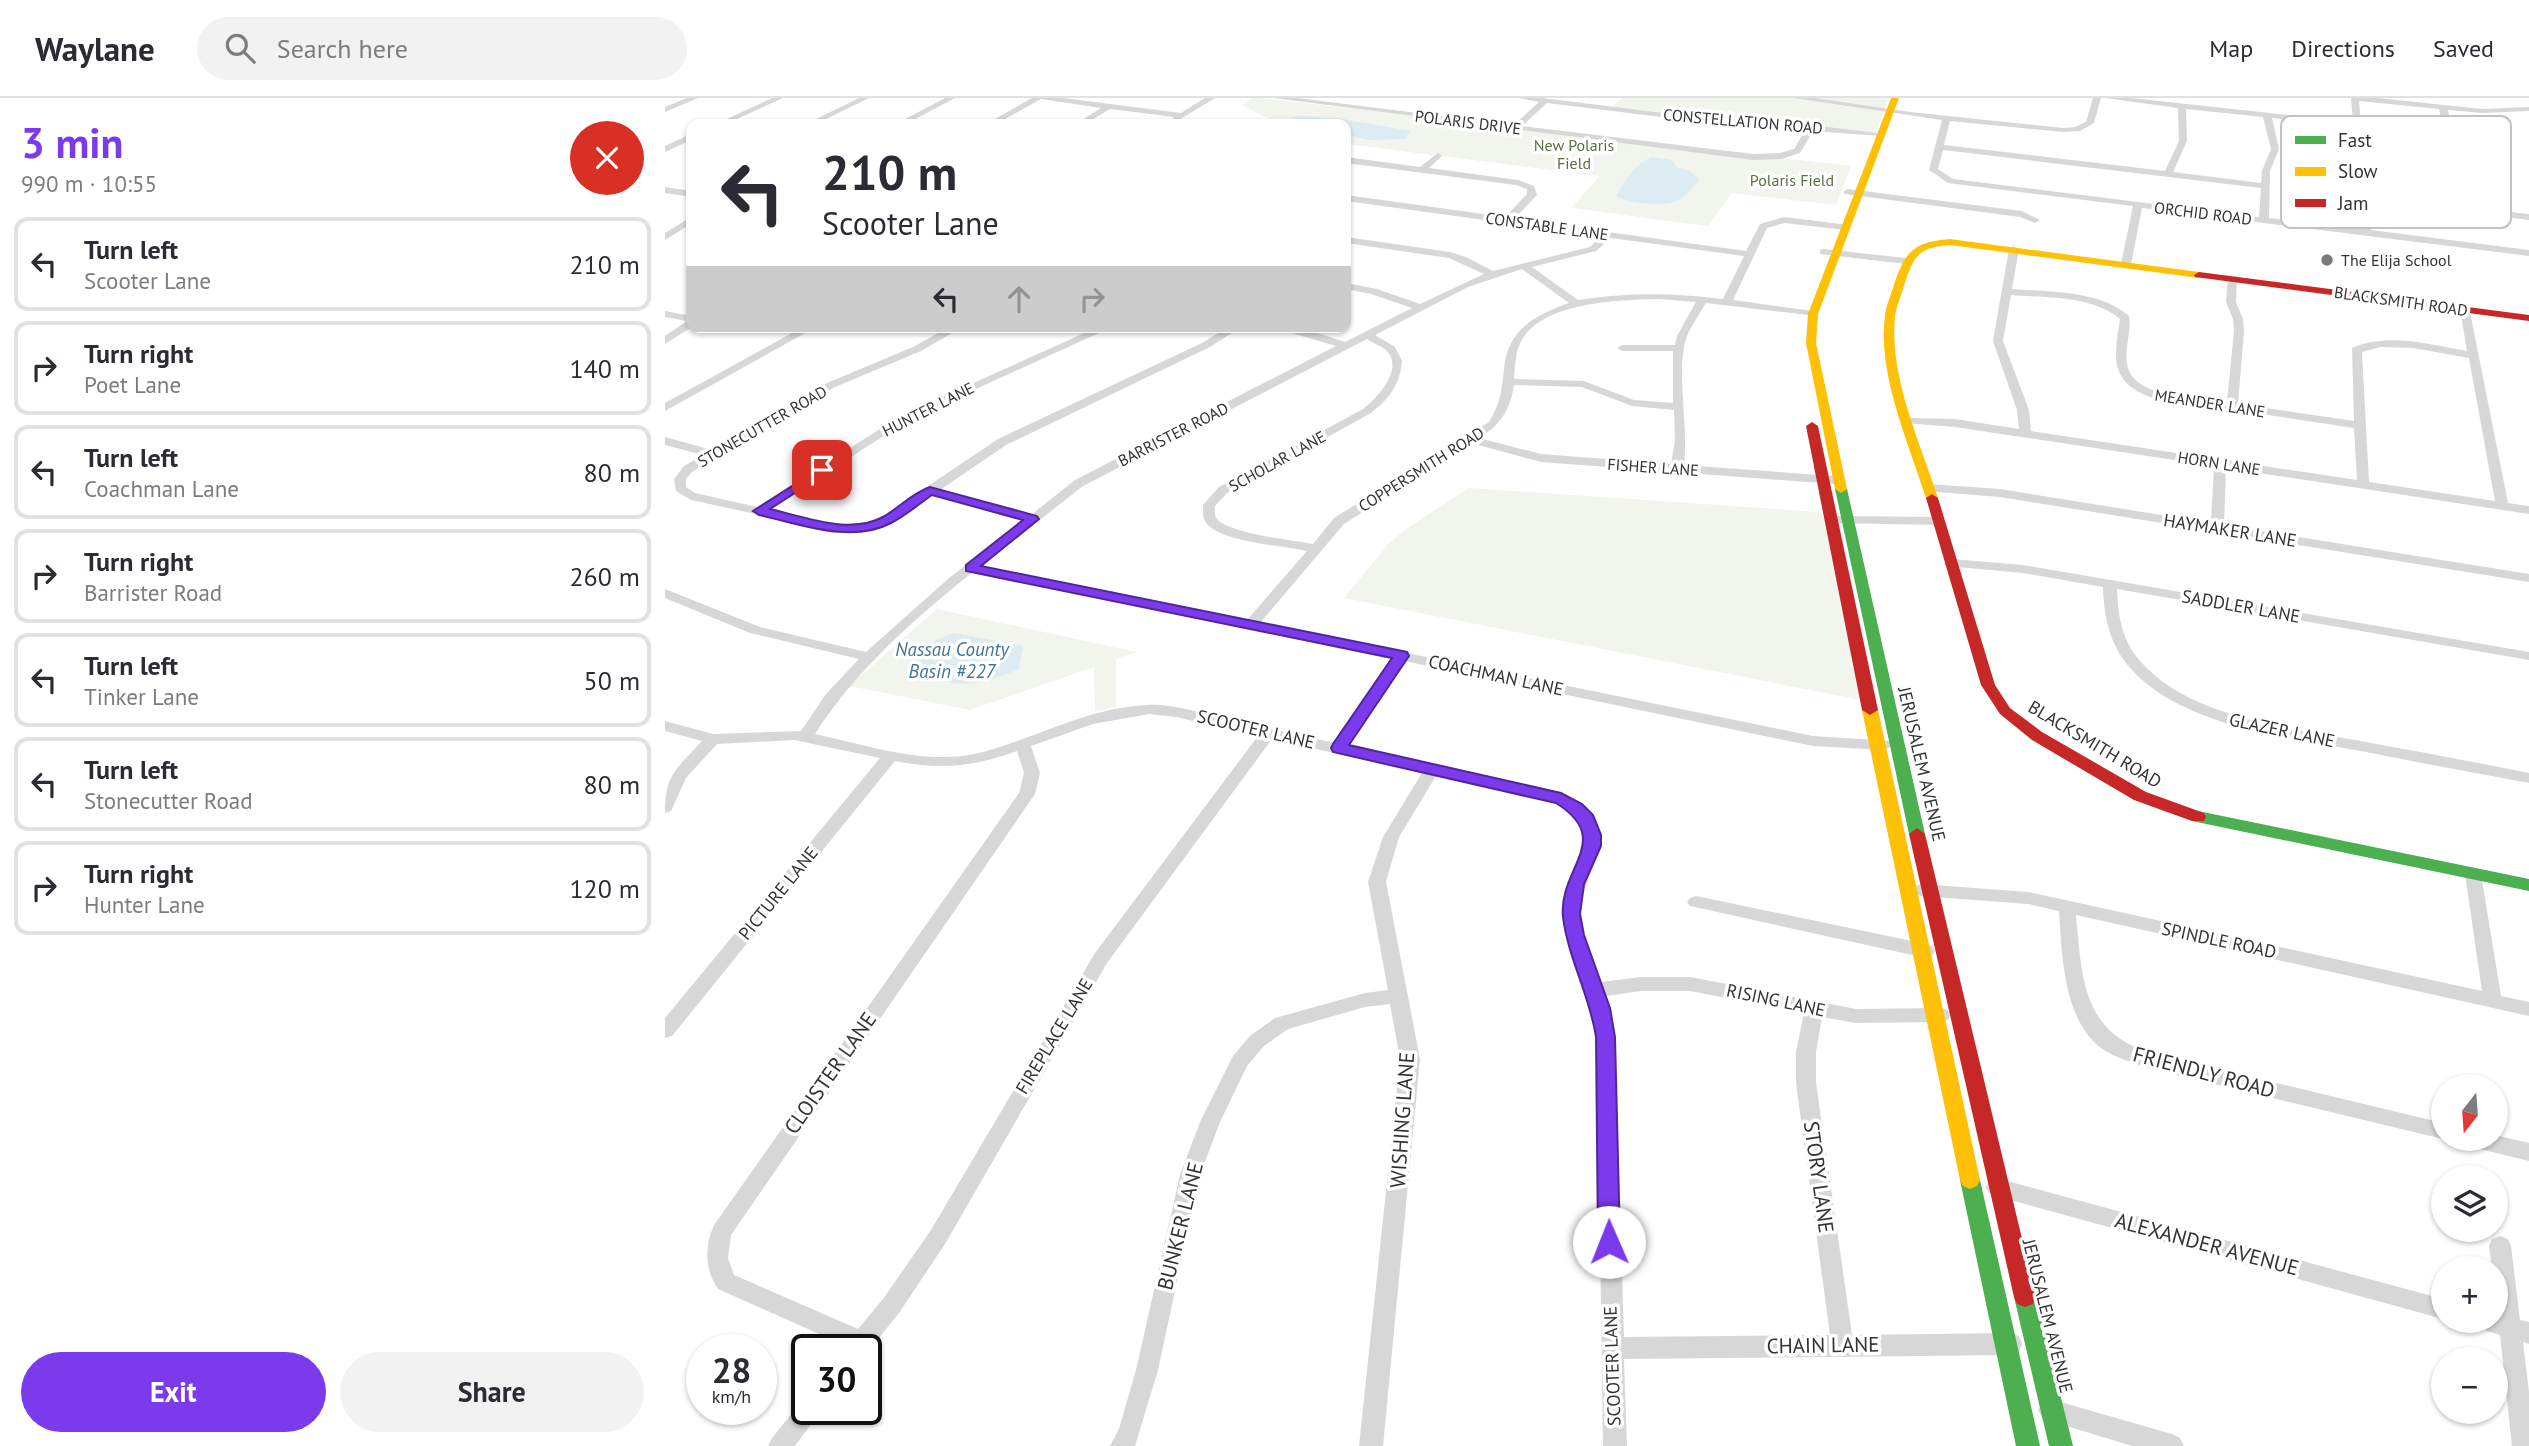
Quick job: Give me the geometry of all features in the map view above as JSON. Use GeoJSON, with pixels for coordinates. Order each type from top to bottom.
{"type":"FeatureCollection","features":[{"type":"Feature","properties":{"kind":"main road","name":"JERUSALEM AVENUE"},"geometry":{"type":"LineString","coordinates":[[1887,104],[1806,313],[1823,479],[1840,520],[1898,744],[1996,1187],[2061,1446]]}},
{"type":"Feature","properties":{"kind":"main road","name":"BLACKSMITH ROAD"},"geometry":{"type":"LineString","coordinates":[[2529,318],[2014,249],[1940,242],[1915,249],[1906,261],[1888,328],[1893,368],[1988,685],[2005,711],[2038,736],[2140,796],[2186,815],[2529,885]]}},
{"type":"Feature","properties":{"kind":"main road","name":"JERUSALEM AVENUE"},"geometry":{"type":"LineString","coordinates":[[1815,404],[1840,480],[1840,520],[1877,745],[1933,1015],[2028,1446]]}},
{"type":"Feature","properties":{"kind":"street"},"geometry":{"type":"LineString","coordinates":[[665,110],[694,98]]}},
{"type":"Feature","properties":{"kind":"street"},"geometry":{"type":"LineString","coordinates":[[731,119],[779,98]]}},
{"type":"Feature","properties":{"kind":"street"},"geometry":{"type":"LineString","coordinates":[[821,119],[865,98]]}},
{"type":"Feature","properties":{"kind":"street"},"geometry":{"type":"LineString","coordinates":[[910,119],[951,98]]}},
{"type":"Feature","properties":{"kind":"street"},"geometry":{"type":"LineString","coordinates":[[999,119],[1038,98]]}},
{"type":"Feature","properties":{"kind":"street"},"geometry":{"type":"LineString","coordinates":[[1045,98],[1182,116]]}},
{"type":"Feature","properties":{"kind":"street"},"geometry":{"type":"LineString","coordinates":[[1177,119],[1211,98]]}},
{"type":"Feature","properties":{"kind":"street","name":"POLARIS DRIVE"},"geometry":{"type":"LineString","coordinates":[[1277,98],[1763,157],[1797,150],[1811,127]]}},
{"type":"Feature","properties":{"kind":"street","name":"CONSTELLATION ROAD"},"geometry":{"type":"LineString","coordinates":[[1522,98],[1719,122],[1875,133]]}},
{"type":"Feature","properties":{"kind":"street"},"geometry":{"type":"LineString","coordinates":[[1612,109],[1622,98]]}},
{"type":"Feature","properties":{"kind":"street"},"geometry":{"type":"LineString","coordinates":[[1798,98],[1887,104],[1947,118],[2052,130],[2077,129],[2090,123],[2097,98]]}},
{"type":"Feature","properties":{"kind":"street"},"geometry":{"type":"LineString","coordinates":[[2109,98],[2281,117]]}},
{"type":"Feature","properties":{"kind":"street"},"geometry":{"type":"LineString","coordinates":[[2356,116],[2355,98],[2482,111],[2528,110]]}},
{"type":"Feature","properties":{"kind":"street"},"geometry":{"type":"LineString","coordinates":[[1516,127],[1545,101]]}},
{"type":"Feature","properties":{"kind":"street"},"geometry":{"type":"LineString","coordinates":[[1088,119],[1109,106]]}},
{"type":"Feature","properties":{"kind":"street"},"geometry":{"type":"LineString","coordinates":[[2168,174],[2183,145],[2184,132],[2180,117],[2182,106]]}},
{"type":"Feature","properties":{"kind":"street"},"geometry":{"type":"LineString","coordinates":[[2443,107],[2445,116]]}},
{"type":"Feature","properties":{"kind":"street"},"geometry":{"type":"LineString","coordinates":[[2264,220],[2266,171],[2275,149],[2267,115]]}},
{"type":"Feature","properties":{"kind":"street","name":"ORCHID ROAD"},"geometry":{"type":"LineString","coordinates":[[1947,118],[1933,170],[1951,181],[2281,222]]}},
{"type":"Feature","properties":{"kind":"street"},"geometry":{"type":"LineString","coordinates":[[666,149],[686,139]]}},
{"type":"Feature","properties":{"kind":"street"},"geometry":{"type":"LineString","coordinates":[[1939,147],[2265,186]]}},
{"type":"Feature","properties":{"kind":"street"},"geometry":{"type":"LineString","coordinates":[[666,149],[686,151]]}},
{"type":"Feature","properties":{"kind":"street"},"geometry":{"type":"LineString","coordinates":[[1422,170],[1438,156]]}},
{"type":"Feature","properties":{"kind":"street"},"geometry":{"type":"LineString","coordinates":[[1351,161],[1518,183],[1531,188],[1532,195],[1507,220]]}},
{"type":"Feature","properties":{"kind":"street"},"geometry":{"type":"LineString","coordinates":[[665,190],[686,193]]}},
{"type":"Feature","properties":{"kind":"street"},"geometry":{"type":"LineString","coordinates":[[1853,192],[2022,214],[2035,220]]}},
{"type":"Feature","properties":{"kind":"street","name":"CONSTABLE LANE"},"geometry":{"type":"LineString","coordinates":[[1351,199],[1749,254]]}},
{"type":"Feature","properties":{"kind":"street"},"geometry":{"type":"LineString","coordinates":[[2126,264],[2138,205]]}},
{"type":"Feature","properties":{"kind":"street"},"geometry":{"type":"LineString","coordinates":[[2511,215],[2529,217]]}},
{"type":"Feature","properties":{"kind":"street"},"geometry":{"type":"LineString","coordinates":[[1726,303],[1763,226],[1791,220],[1840,226]]}},
{"type":"Feature","properties":{"kind":"street"},"geometry":{"type":"LineString","coordinates":[[665,237],[686,223]]}},
{"type":"Feature","properties":{"kind":"street","name":"ORCHID ROAD"},"geometry":{"type":"LineString","coordinates":[[2327,228],[2529,253]]}},
{"type":"Feature","properties":{"kind":"street"},"geometry":{"type":"LineString","coordinates":[[2366,228],[2366,233]]}},
{"type":"Feature","properties":{"kind":"street","name":"BARRISTER ROAD"},"geometry":{"type":"LineString","coordinates":[[805,737],[831,697],[869,657],[971,568],[1099,471],[1419,307],[1492,274],[1593,248],[1608,235]]}},
{"type":"Feature","properties":{"kind":"street"},"geometry":{"type":"LineString","coordinates":[[1351,241],[1450,255],[1492,274]]}},
{"type":"Feature","properties":{"kind":"street"},"geometry":{"type":"LineString","coordinates":[[2014,249],[1998,341],[2024,410],[2025,434]]}},
{"type":"Feature","properties":{"kind":"street"},"geometry":{"type":"LineString","coordinates":[[1829,253],[1906,261]]}},
{"type":"Feature","properties":{"kind":"street"},"geometry":{"type":"LineString","coordinates":[[1524,265],[1576,303]]}},
{"type":"Feature","properties":{"kind":"street"},"geometry":{"type":"LineString","coordinates":[[2232,407],[2239,331],[2238,319],[2231,302],[2233,278]]}},
{"type":"Feature","properties":{"kind":"street"},"geometry":{"type":"LineString","coordinates":[[1351,287],[1373,291],[1419,307]]}},
{"type":"Feature","properties":{"kind":"street","name":"MEANDER LANE"},"geometry":{"type":"LineString","coordinates":[[2006,290],[2092,302],[2116,309],[2125,318],[2119,358],[2124,377],[2130,384],[2154,395],[2359,425]]}},
{"type":"Feature","properties":{"kind":"street","name":"COPPERSMITH ROAD"},"geometry":{"type":"LineString","coordinates":[[1251,625],[1329,530],[1356,508],[1493,424],[1504,411],[1513,347],[1520,335],[1543,317],[1576,303],[1637,295],[1806,313]]}},
{"type":"Feature","properties":{"kind":"street"},"geometry":{"type":"LineString","coordinates":[[1677,468],[1681,441],[1679,348],[1682,336],[1702,300]]}},
{"type":"Feature","properties":{"kind":"street"},"geometry":{"type":"LineString","coordinates":[[2465,309],[2503,506]]}},
{"type":"Feature","properties":{"kind":"street"},"geometry":{"type":"LineString","coordinates":[[665,314],[686,320]]}},
{"type":"Feature","properties":{"kind":"street"},"geometry":{"type":"LineString","coordinates":[[665,341],[686,325]]}},
{"type":"Feature","properties":{"kind":"street"},"geometry":{"type":"LineString","coordinates":[[665,408],[800,333]]}},
{"type":"Feature","properties":{"kind":"street","name":"STONECUTTER ROAD"},"geometry":{"type":"LineString","coordinates":[[946,333],[917,349],[831,385],[688,469],[680,479],[680,488],[691,496],[839,528],[862,529],[887,521],[1002,442],[1226,333]]}},
{"type":"Feature","properties":{"kind":"street","name":"HUNTER LANE"},"geometry":{"type":"LineString","coordinates":[[759,511],[906,417],[1094,333]]}},
{"type":"Feature","properties":{"kind":"street"},"geometry":{"type":"LineString","coordinates":[[1308,333],[1346,346]]}},
{"type":"Feature","properties":{"kind":"street","name":"SCHOLAR LANE"},"geometry":{"type":"LineString","coordinates":[[1314,548],[1222,529],[1209,517],[1209,505],[1223,490],[1383,400],[1391,388],[1397,361],[1391,349],[1367,335]]}},
{"type":"Feature","properties":{"kind":"street"},"geometry":{"type":"LineString","coordinates":[[2363,485],[2355,354],[2359,347],[2386,344],[2473,355]]}},
{"type":"Feature","properties":{"kind":"street"},"geometry":{"type":"LineString","coordinates":[[1622,348],[1679,348]]}},
{"type":"Feature","properties":{"kind":"street"},"geometry":{"type":"LineString","coordinates":[[1509,382],[1584,384],[1632,403],[1680,407]]}},
{"type":"Feature","properties":{"kind":"street","name":"HORN LANE"},"geometry":{"type":"LineString","coordinates":[[1909,421],[1955,423],[2529,510]]}},
{"type":"Feature","properties":{"kind":"street","name":"FISHER LANE"},"geometry":{"type":"LineString","coordinates":[[1470,439],[1541,458],[1840,480]]}},
{"type":"Feature","properties":{"kind":"street"},"geometry":{"type":"LineString","coordinates":[[665,440],[713,454]]}},
{"type":"Feature","properties":{"kind":"street"},"geometry":{"type":"LineString","coordinates":[[2217,528],[2220,463]]}},
{"type":"Feature","properties":{"kind":"street","name":"HAYMAKER LANE"},"geometry":{"type":"LineString","coordinates":[[1929,488],[2000,493],[2529,578]]}},
{"type":"Feature","properties":{"kind":"street"},"geometry":{"type":"LineString","coordinates":[[930,491],[1033,519]]}},
{"type":"Feature","properties":{"kind":"street"},"geometry":{"type":"LineString","coordinates":[[1840,520],[1938,521]]}},
{"type":"Feature","properties":{"kind":"street","name":"SADDLER LANE"},"geometry":{"type":"LineString","coordinates":[[1951,563],[2010,567],[2529,656]]}},
{"type":"Feature","properties":{"kind":"street","name":"COACHMAN LANE"},"geometry":{"type":"LineString","coordinates":[[971,568],[1814,741],[1898,744]]}},
{"type":"Feature","properties":{"kind":"street","name":"GLAZER LANE"},"geometry":{"type":"LineString","coordinates":[[2110,584],[2110,611],[2130,659],[2165,691],[2186,702],[2229,719],[2271,729],[2529,778]]}},
{"type":"Feature","properties":{"kind":"street"},"geometry":{"type":"LineString","coordinates":[[665,593],[755,630],[869,657]]}},
{"type":"Feature","properties":{"kind":"street"},"geometry":{"type":"LineString","coordinates":[[1339,748],[1401,656]]}},
{"type":"Feature","properties":{"kind":"street","name":"SCOOTER LANE"},"geometry":{"type":"LineString","coordinates":[[665,726],[713,739],[786,735],[921,761],[947,762],[983,758],[1088,720],[1149,709],[1176,712],[1432,769],[1561,799],[1576,808],[1587,819],[1593,835],[1593,846],[1576,884],[1572,914],[1575,935],[1595,990],[1606,1037],[1615,1446]]}},
{"type":"Feature","properties":{"kind":"street","name":"FIREPLACE LANE"},"geometry":{"type":"LineString","coordinates":[[869,1334],[938,1237],[1101,958],[1268,733]]}},
{"type":"Feature","properties":{"kind":"street"},"geometry":{"type":"LineString","coordinates":[[665,807],[680,776],[713,739]]}},
{"type":"Feature","properties":{"kind":"street","name":"CLOISTER LANE"},"geometry":{"type":"LineString","coordinates":[[834,1334],[726,1282],[720,1275],[716,1259],[722,1231],[1027,794],[1031,773],[1022,744]]}},
{"type":"Feature","properties":{"kind":"street","name":"PICTURE LANE"},"geometry":{"type":"LineString","coordinates":[[665,1031],[891,755]]}},
{"type":"Feature","properties":{"kind":"street","name":"WISHING LANE"},"geometry":{"type":"LineString","coordinates":[[1371,1446],[1410,1059],[1400,995],[1378,898],[1379,862],[1389,839],[1432,769]]}},
{"type":"Feature","properties":{"kind":"street"},"geometry":{"type":"LineString","coordinates":[[2473,874],[2493,1001]]}},
{"type":"Feature","properties":{"kind":"street","name":"SPINDLE ROAD"},"geometry":{"type":"LineString","coordinates":[[1907,889],[1996,894],[2067,907],[2529,1009]]}},
{"type":"Feature","properties":{"kind":"street"},"geometry":{"type":"LineString","coordinates":[[1696,902],[1946,956]]}},
{"type":"Feature","properties":{"kind":"street","name":"FRIENDLY ROAD"},"geometry":{"type":"LineString","coordinates":[[2067,907],[2070,956],[2088,1018],[2099,1034],[2124,1052],[2151,1061],[2431,1128]]}},
{"type":"Feature","properties":{"kind":"street","name":"RISING LANE"},"geometry":{"type":"LineString","coordinates":[[1595,990],[1641,984],[1690,984],[1856,1016],[1957,1014]]}},
{"type":"Feature","properties":{"kind":"street","name":"BUNKER LANE"},"geometry":{"type":"LineString","coordinates":[[1122,1446],[1129,1434],[1147,1370],[1189,1175],[1210,1122],[1240,1061],[1257,1041],[1282,1023],[1366,1000],[1400,995]]}},
{"type":"Feature","properties":{"kind":"street","name":"STORY LANE"},"geometry":{"type":"LineString","coordinates":[[1814,1009],[1806,1052],[1805,1083],[1842,1345]]}},
{"type":"Feature","properties":{"kind":"street"},"geometry":{"type":"LineString","coordinates":[[2508,1147],[2529,1152]]}},
{"type":"Feature","properties":{"kind":"street","name":"ALEXANDER AVENUE"},"geometry":{"type":"LineString","coordinates":[[1970,1184],[1996,1187],[2431,1306]]}},
{"type":"Feature","properties":{"kind":"street"},"geometry":{"type":"LineString","coordinates":[[2500,1247],[2519,1330],[2524,1446]]}},
{"type":"Feature","properties":{"kind":"street","name":"CHAIN LANE"},"geometry":{"type":"LineString","coordinates":[[1612,1348],[2035,1344]]}},
{"type":"Feature","properties":{"kind":"street"},"geometry":{"type":"LineString","coordinates":[[2020,1411],[2052,1410],[2172,1446]]}},
{"type":"Feature","properties":{"kind":"street"},"geometry":{"type":"LineString","coordinates":[[780,1446],[797,1425]]}},
{"type":"Feature","properties":{"kind":"green space"},"geometry":{"type":"Polygon","coordinates":[[[1252,98],[1261,98],[1851,166],[1836,205],[1732,193],[1708,226],[1571,208],[1600,176],[1351,145],[1351,119],[1269,119],[1242,105],[1252,98]]]}},
{"type":"Feature","properties":{"kind":"green space"},"geometry":{"type":"Polygon","coordinates":[[[1622,98],[1889,98],[1875,133],[1746,124],[1611,108],[1622,98]]]}},
{"type":"Feature","properties":{"kind":"green space"},"geometry":{"type":"Polygon","coordinates":[[[1469,488],[1833,513],[1871,702],[1344,598],[1389,543],[1469,488]]]}},
{"type":"Feature","properties":{"kind":"green space","name":"Nassau County Basin #227"},"geometry":{"type":"Polygon","coordinates":[[[937,609],[1137,652],[1116,659],[1116,707],[1095,712],[1094,667],[970,710],[849,686],[937,609]]]}},
{"type":"Feature","properties":{"kind":"water"},"geometry":{"type":"Polygon","coordinates":[[[1302,116],[1342,119],[1295,119],[1291,117],[1302,116]]]}},
{"type":"Feature","properties":{"kind":"water"},"geometry":{"type":"Polygon","coordinates":[[[1351,121],[1411,131],[1405,139],[1369,140],[1351,136],[1351,121]]]}},
{"type":"Feature","properties":{"kind":"water"},"geometry":{"type":"Polygon","coordinates":[[[1652,157],[1672,160],[1676,167],[1690,171],[1700,180],[1684,196],[1673,202],[1638,203],[1616,196],[1635,168],[1652,157]]]}},
{"type":"Feature","properties":{"kind":"water","name":"Nassau County Basin #227"},"geometry":{"type":"Polygon","coordinates":[[[954,633],[1023,646],[1019,669],[988,680],[963,684],[906,671],[925,646],[954,633]]]}},
{"type":"Feature","properties":{"kind":"traffic: fast"},"geometry":{"type":"LineString","coordinates":[[1841,489],[1917,834]]}},
{"type":"Feature","properties":{"kind":"traffic: fast"},"geometry":{"type":"LineString","coordinates":[[2198,817],[2529,885]]}},
{"type":"Feature","properties":{"kind":"traffic: fast"},"geometry":{"type":"LineString","coordinates":[[1970,1180],[2028,1446]]}},
{"type":"Feature","properties":{"kind":"traffic: fast"},"geometry":{"type":"LineString","coordinates":[[2025,1297],[2061,1446]]}},
{"type":"Feature","properties":{"kind":"traffic: slow"},"geometry":{"type":"LineString","coordinates":[[1841,489],[1811,343],[1813,314],[1895,98]]}},
{"type":"Feature","properties":{"kind":"traffic: slow"},"geometry":{"type":"LineString","coordinates":[[1932,498],[1896,382],[1889,336],[1893,304],[1906,265],[1915,252],[1929,245],[1950,242],[2199,275]]}},
{"type":"Feature","properties":{"kind":"traffic: slow"},"geometry":{"type":"LineString","coordinates":[[1870,710],[1970,1180]]}},
{"type":"Feature","properties":{"kind":"traffic: jam"},"geometry":{"type":"LineString","coordinates":[[2199,275],[2529,318]]}},
{"type":"Feature","properties":{"kind":"traffic: jam"},"geometry":{"type":"LineString","coordinates":[[1812,426],[1870,710]]}},
{"type":"Feature","properties":{"kind":"traffic: jam"},"geometry":{"type":"LineString","coordinates":[[1932,498],[1988,685],[2005,711],[2037,736],[2140,796],[2198,817]]}},
{"type":"Feature","properties":{"kind":"traffic: jam"},"geometry":{"type":"LineString","coordinates":[[1917,834],[2025,1297]]}},
{"type":"Feature","properties":{"kind":"place","name":"The Elija School"},"geometry":{"type":"Point","coordinates":[2327,260]}},
{"type":"Feature","properties":{"kind":"route"},"geometry":{"type":"LineString","coordinates":[[822,470],[759,511],[839,528],[862,529],[887,521],[930,491],[1033,519],[971,568],[1401,656],[1339,748],[1561,799],[1576,808],[1587,819],[1593,835],[1593,846],[1576,884],[1572,914],[1575,935],[1601,1008],[1606,1037],[1609,1242]]}},
{"type":"Feature","properties":{"kind":"park label","name":"New Polaris Field"},"geometry":{"type":"Point","coordinates":[1574,154]}},
{"type":"Feature","properties":{"kind":"park label","name":"Polaris Field"},"geometry":{"type":"Point","coordinates":[1792,180]}}]}
